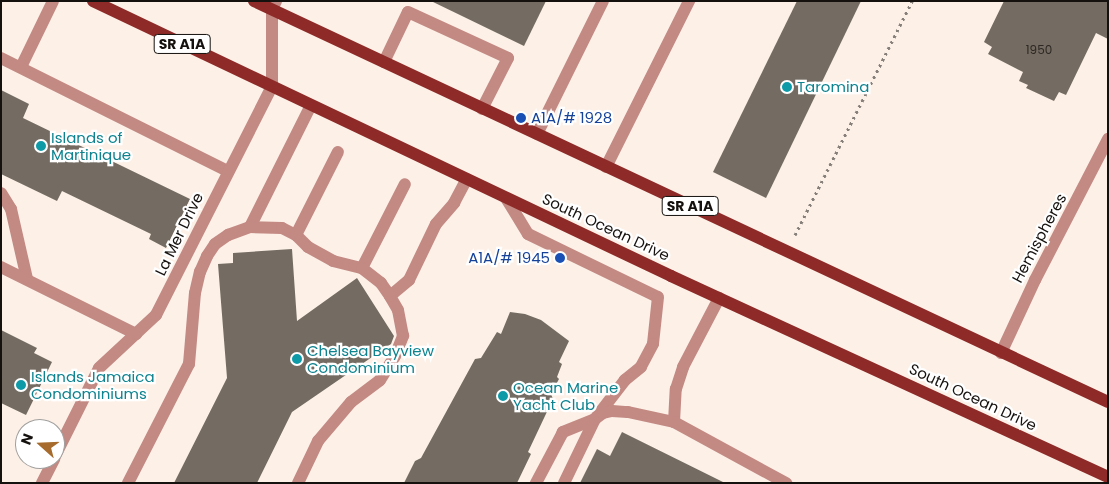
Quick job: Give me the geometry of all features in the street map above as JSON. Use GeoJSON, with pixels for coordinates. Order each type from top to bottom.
{"type":"FeatureCollection","features":[{"type":"Feature","properties":{"kind":"main road","name":"South Ocean Drive"},"geometry":{"type":"LineString","coordinates":[[92,1],[719,298],[1108,477]]}},
{"type":"Feature","properties":{"kind":"main road","name":"SR A1A"},"geometry":{"type":"LineString","coordinates":[[254,1],[274,5],[384,62],[482,109],[1108,402]]}},
{"type":"Feature","properties":{"kind":"street"},"geometry":{"type":"LineString","coordinates":[[21,67],[53,1]]}},
{"type":"Feature","properties":{"kind":"street"},"geometry":{"type":"LineString","coordinates":[[537,134],[603,1]]}},
{"type":"Feature","properties":{"kind":"street"},"geometry":{"type":"LineString","coordinates":[[606,167],[689,1]]}},
{"type":"Feature","properties":{"kind":"street","name":"La Mer Drive"},"geometry":{"type":"LineString","coordinates":[[65,436],[99,368],[156,315],[272,86],[274,5]]}},
{"type":"Feature","properties":{"kind":"street"},"geometry":{"type":"LineString","coordinates":[[384,62],[410,6],[508,58],[482,109]]}},
{"type":"Feature","properties":{"kind":"street"},"geometry":{"type":"LineString","coordinates":[[1,58],[228,170]]}},
{"type":"Feature","properties":{"kind":"street"},"geometry":{"type":"LineString","coordinates":[[250,227],[311,105]]}},
{"type":"Feature","properties":{"kind":"street","name":"Hemispheres"},"geometry":{"type":"LineString","coordinates":[[1000,353],[1034,280],[1108,140]]}},
{"type":"Feature","properties":{"kind":"street"},"geometry":{"type":"LineString","coordinates":[[296,235],[338,152]]}},
{"type":"Feature","properties":{"kind":"street"},"geometry":{"type":"LineString","coordinates":[[390,296],[408,280],[436,224],[454,203],[467,179]]}},
{"type":"Feature","properties":{"kind":"street"},"geometry":{"type":"LineString","coordinates":[[362,268],[405,184]]}},
{"type":"Feature","properties":{"kind":"street"},"geometry":{"type":"LineString","coordinates":[[1,193],[11,209],[27,279]]}},
{"type":"Feature","properties":{"kind":"street"},"geometry":{"type":"LineString","coordinates":[[506,198],[528,234],[658,297],[653,344],[641,367],[625,380],[595,419],[564,483]]}},
{"type":"Feature","properties":{"kind":"street"},"geometry":{"type":"LineString","coordinates":[[128,483],[189,364],[195,293],[200,272],[207,256],[216,244],[228,235],[250,227],[282,228],[296,235],[308,247],[333,261],[362,268],[381,283],[390,296],[398,310],[403,336],[396,356],[380,380],[351,402],[332,422],[318,441],[298,483]]}},
{"type":"Feature","properties":{"kind":"street"},"geometry":{"type":"LineString","coordinates":[[1,267],[136,334]]}},
{"type":"Feature","properties":{"kind":"street"},"geometry":{"type":"LineString","coordinates":[[674,422],[676,389],[683,367],[719,298]]}},
{"type":"Feature","properties":{"kind":"street"},"geometry":{"type":"LineString","coordinates":[[536,483],[562,432],[595,419],[603,413],[612,411],[628,412],[674,422],[786,483]]}},
{"type":"Feature","properties":{"kind":"street","name":"La Mer Drive"},"geometry":{"type":"LineString","coordinates":[[42,483],[49,469]]}},
{"type":"Feature","properties":{"kind":"path"},"geometry":{"type":"LineString","coordinates":[[794,237],[912,1]]}},
{"type":"Feature","properties":{"kind":"building"},"geometry":{"type":"Polygon","coordinates":[[[431,1],[546,1],[524,46],[431,1]]]}},
{"type":"Feature","properties":{"kind":"building","name":"Taromina"},"geometry":{"type":"Polygon","coordinates":[[[797,1],[861,1],[766,198],[713,172],[797,1]]]}},
{"type":"Feature","properties":{"kind":"building"},"geometry":{"type":"Polygon","coordinates":[[[1004,1],[1108,1],[1108,39],[1096,33],[1066,95],[1059,92],[1054,101],[1026,88],[1028,85],[1019,81],[1023,72],[988,54],[992,47],[984,42],[1004,1]]]}},
{"type":"Feature","properties":{"kind":"building","name":"Islands of Martinique"},"geometry":{"type":"Polygon","coordinates":[[[1,90],[29,104],[23,118],[190,199],[166,248],[149,239],[151,234],[62,191],[57,201],[1,174],[1,90]]]}},
{"type":"Feature","properties":{"kind":"building","name":"Chelsea Bayview Condominium"},"geometry":{"type":"Polygon","coordinates":[[[292,249],[297,321],[357,278],[394,336],[391,344],[292,412],[257,483],[174,483],[227,378],[218,264],[233,263],[233,253],[292,249]]]}},
{"type":"Feature","properties":{"kind":"building","name":"Ocean Marine Yacht Club"},"geometry":{"type":"Polygon","coordinates":[[[510,312],[525,314],[541,320],[569,341],[559,362],[562,364],[557,377],[559,379],[551,394],[553,399],[528,452],[531,454],[517,483],[404,483],[415,461],[421,458],[475,359],[481,358],[497,332],[501,334],[510,312]]]}},
{"type":"Feature","properties":{"kind":"building","name":"Islands Jamaica Condominiums"},"geometry":{"type":"Polygon","coordinates":[[[1,330],[37,348],[34,353],[52,362],[26,415],[1,403],[1,330]]]}},
{"type":"Feature","properties":{"kind":"building"},"geometry":{"type":"Polygon","coordinates":[[[622,432],[725,483],[580,483],[597,449],[610,456],[622,432]]]}},
{"type":"Feature","properties":{"kind":"place","name":"Taromina"},"geometry":{"type":"Point","coordinates":[787,87]}},
{"type":"Feature","properties":{"kind":"place","name":"A1A/# 1928"},"geometry":{"type":"Point","coordinates":[521,118]}},
{"type":"Feature","properties":{"kind":"place","name":"Islands of Martinique"},"geometry":{"type":"Point","coordinates":[41,146]}},
{"type":"Feature","properties":{"kind":"place","name":"A1A/# 1945"},"geometry":{"type":"Point","coordinates":[560,258]}},
{"type":"Feature","properties":{"kind":"place","name":"Chelsea Bayview Condominium"},"geometry":{"type":"Point","coordinates":[297,359]}},
{"type":"Feature","properties":{"kind":"place","name":"Islands Jamaica Condominiums"},"geometry":{"type":"Point","coordinates":[21,385]}},
{"type":"Feature","properties":{"kind":"place","name":"Ocean Marine Yacht Club"},"geometry":{"type":"Point","coordinates":[503,396]}}]}
